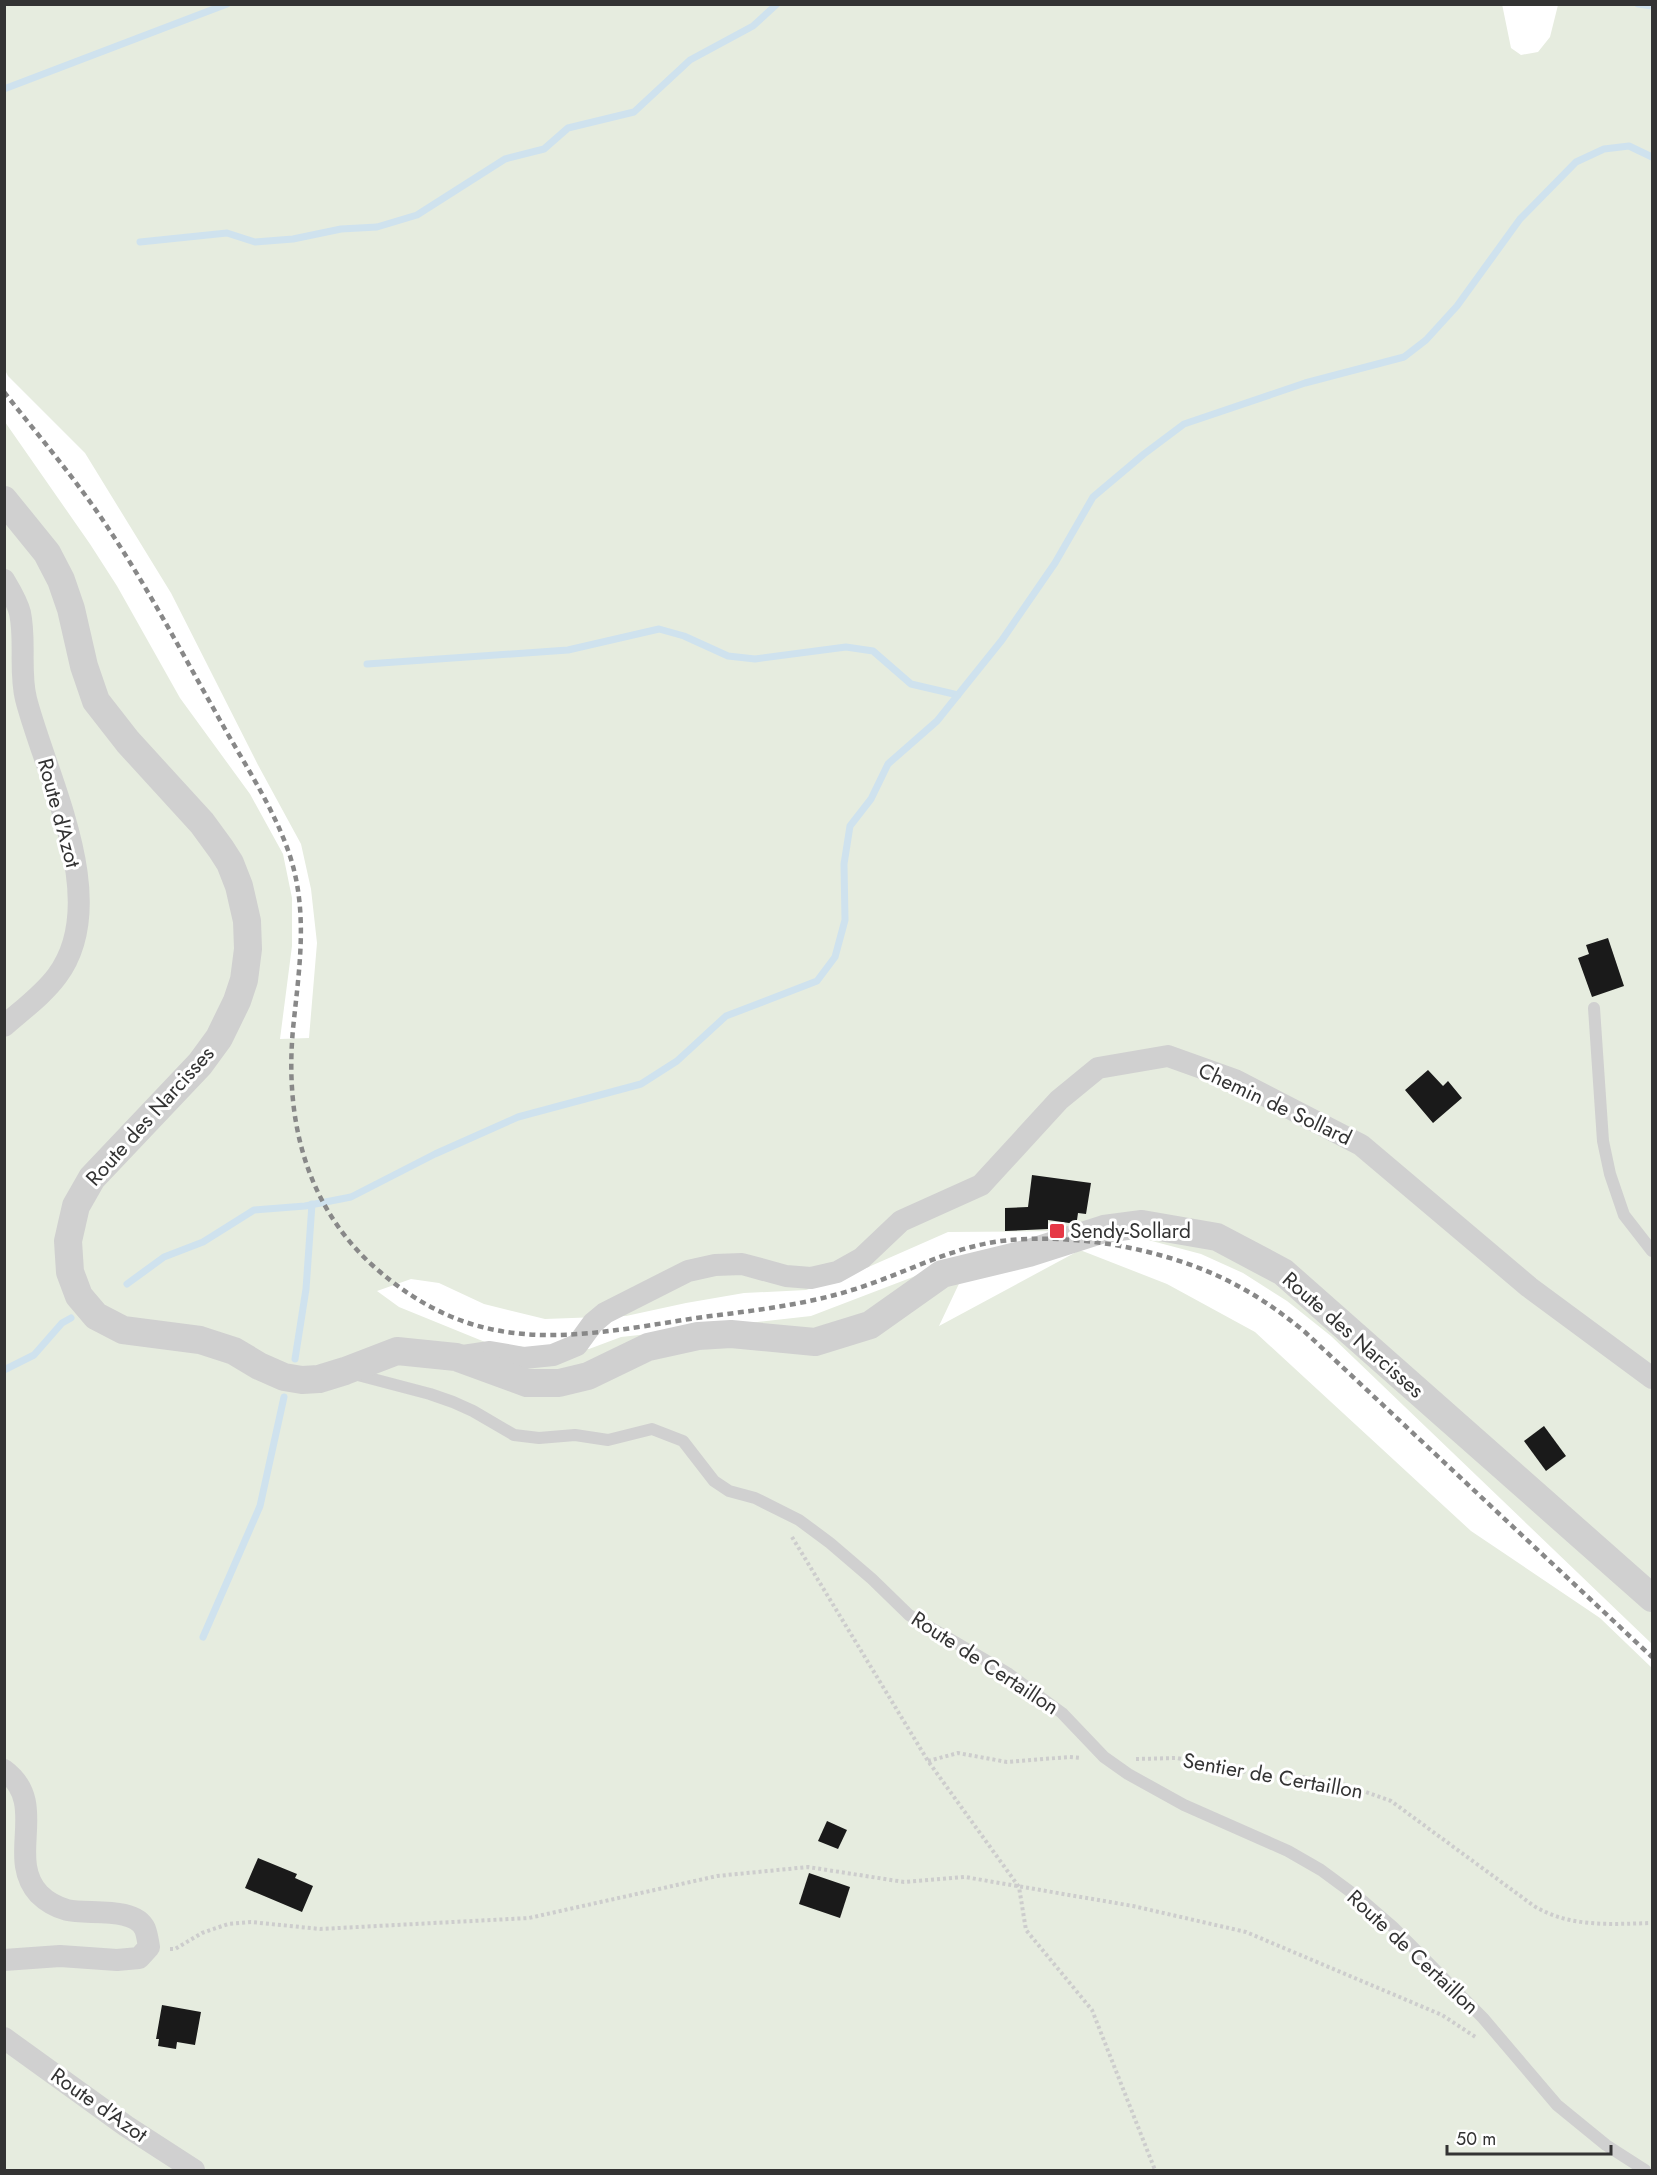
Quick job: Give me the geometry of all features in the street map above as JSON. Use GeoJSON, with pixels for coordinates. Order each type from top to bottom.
{"type":"FeatureCollection","features":[{"type":"Feature","properties":{"kind":"street","name":"Route des Narcisses"},"geometry":{"type":"LineString","coordinates":[[4,500],[47,553],[62,580],[84,666],[96,701],[128,742],[202,823],[221,849],[230,863],[239,886],[247,921],[248,949],[244,980],[237,1001],[219,1038],[200,1064],[92,1178],[76,1206],[68,1241],[70,1272],[79,1296],[96,1316],[123,1330],[200,1340],[234,1351],[284,1377],[302,1380],[319,1379],[397,1351],[456,1357],[527,1383],[559,1383],[588,1376],[648,1347],[698,1336],[731,1334],[815,1342],[870,1325],[942,1274],[1029,1253],[1104,1229],[1142,1224],[1217,1237],[1284,1272],[1653,1598]]}},
{"type":"Feature","properties":{"kind":"street","name":"Route d'Azot"},"geometry":{"type":"LineString","coordinates":[[4,580],[20,614],[24,691],[70,838],[79,906],[73,944],[57,975],[4,1026]]}},
{"type":"Feature","properties":{"kind":"street","name":"Chemin de Sollard"},"geometry":{"type":"LineString","coordinates":[[456,1357],[490,1352],[524,1358],[553,1355],[578,1345],[594,1323],[605,1313],[688,1271],[715,1265],[742,1264],[786,1276],[811,1278],[837,1272],[862,1258],[901,1221],[981,1185],[1059,1100],[1098,1068],[1168,1056],[1234,1080],[1361,1145],[1529,1287],[1653,1378]]}},
{"type":"Feature","properties":{"kind":"street"},"geometry":{"type":"LineString","coordinates":[[4,1770],[15,1778],[24,1793],[28,1811],[25,1858],[38,1893],[51,1904],[68,1910],[125,1914],[137,1920],[145,1928],[149,1947],[139,1958],[117,1960],[60,1956],[4,1960]]}},
{"type":"Feature","properties":{"kind":"street","name":"Route d'Azot"},"geometry":{"type":"LineString","coordinates":[[4,2038],[126,2126],[194,2170]]}},
{"type":"Feature","properties":{"kind":"lane"},"geometry":{"type":"LineString","coordinates":[[1594,1008],[1603,1141],[1610,1174],[1624,1215],[1653,1251]]}},
{"type":"Feature","properties":{"kind":"lane","name":"Route de Certaillon"},"geometry":{"type":"LineString","coordinates":[[345,1371],[446,1400],[473,1411],[514,1435],[539,1438],[575,1435],[608,1440],[652,1429],[683,1441],[714,1481],[729,1491],[755,1498],[799,1520],[872,1579],[909,1615],[1009,1674],[1047,1701],[1110,1761],[1128,1774],[1184,1805],[1288,1851],[1321,1870],[1363,1901],[1484,2018],[1557,2106],[1606,2145],[1645,2170]]}},
{"type":"Feature","properties":{"kind":"path"},"geometry":{"type":"LineString","coordinates":[[774,1508],[928,1761],[1019,1887],[1026,1930],[1092,2010],[1155,2170]]}},
{"type":"Feature","properties":{"kind":"path","name":"Sentier de Certaillon"},"geometry":{"type":"LineString","coordinates":[[928,1761],[958,1753],[1007,1762],[1069,1757],[1110,1761],[1177,1758],[1271,1777],[1302,1777],[1346,1785],[1391,1801],[1534,1906],[1551,1916],[1574,1923],[1653,1923]]}},
{"type":"Feature","properties":{"kind":"path"},"geometry":{"type":"LineString","coordinates":[[149,1947],[175,1949],[202,1933],[228,1924],[251,1922],[321,1929],[529,1918],[717,1876],[808,1867],[904,1882],[965,1877],[1133,1906],[1246,1932],[1442,2015],[1480,2040]]}},
{"type":"Feature","properties":{"kind":"shaded area"},"geometry":{"type":"Polygon","coordinates":[[[1502,4],[1511,48],[1521,55],[1538,52],[1550,37],[1558,5],[1652,5],[1652,1644],[1331,1336],[1287,1301],[1243,1273],[1201,1254],[1133,1236],[1067,1231],[948,1232],[848,1276],[806,1290],[744,1293],[626,1316],[545,1319],[484,1304],[439,1283],[411,1279],[377,1291],[399,1307],[485,1342],[540,1349],[589,1349],[621,1337],[811,1316],[973,1254],[939,1326],[1080,1250],[1167,1284],[1255,1332],[1471,1531],[1600,1618],[1652,1668],[1652,2170],[5,2170],[5,422],[90,544],[117,586],[180,698],[250,794],[283,854],[292,898],[292,946],[280,1039],[309,1038],[317,943],[311,889],[301,844],[258,765],[171,593],[85,453],[8,376],[5,370],[5,5],[1502,4]]]}},
{"type":"Feature","properties":{"kind":"building"},"geometry":{"type":"Polygon","coordinates":[[[1608,938],[1624,986],[1592,997],[1578,958],[1589,954],[1586,945],[1608,938]]]}},
{"type":"Feature","properties":{"kind":"building"},"geometry":{"type":"Polygon","coordinates":[[[1428,1070],[1443,1086],[1448,1081],[1462,1098],[1433,1123],[1405,1090],[1428,1070]]]}},
{"type":"Feature","properties":{"kind":"building"},"geometry":{"type":"Polygon","coordinates":[[[1032,1175],[1091,1183],[1086,1214],[1078,1213],[1077,1220],[1069,1223],[1048,1220],[1048,1229],[1005,1231],[1005,1208],[1028,1207],[1032,1175]]]}},
{"type":"Feature","properties":{"kind":"building"},"geometry":{"type":"Polygon","coordinates":[[[1544,1426],[1566,1456],[1546,1471],[1524,1441],[1544,1426]]]}},
{"type":"Feature","properties":{"kind":"building"},"geometry":{"type":"Polygon","coordinates":[[[827,1821],[847,1830],[838,1849],[818,1841],[827,1821]]]}},
{"type":"Feature","properties":{"kind":"building"},"geometry":{"type":"Polygon","coordinates":[[[258,1858],[297,1874],[295,1878],[313,1886],[302,1912],[245,1888],[258,1858]]]}},
{"type":"Feature","properties":{"kind":"building"},"geometry":{"type":"Polygon","coordinates":[[[809,1873],[850,1887],[840,1918],[799,1904],[809,1873]]]}},
{"type":"Feature","properties":{"kind":"building"},"geometry":{"type":"Polygon","coordinates":[[[162,2005],[201,2012],[195,2045],[177,2042],[176,2049],[158,2046],[159,2039],[156,2039],[162,2005]]]}},
{"type":"Feature","properties":{"kind":"waterway"},"geometry":{"type":"LineString","coordinates":[[4,89],[227,4]]}},
{"type":"Feature","properties":{"kind":"waterway"},"geometry":{"type":"LineString","coordinates":[[140,242],[227,233],[255,242],[293,239],[341,229],[377,227],[417,215],[505,159],[544,149],[568,128],[634,112],[690,60],[753,26],[777,4]]}},
{"type":"Feature","properties":{"kind":"waterway"},"geometry":{"type":"LineString","coordinates":[[1638,4],[1652,6]]}},
{"type":"Feature","properties":{"kind":"waterway"},"geometry":{"type":"LineString","coordinates":[[127,1284],[164,1257],[203,1242],[254,1210],[305,1206],[351,1197],[435,1154],[518,1117],[641,1084],[677,1061],[726,1016],[817,981],[835,957],[845,920],[844,864],[850,826],[871,799],[888,764],[937,721],[1002,640],[1055,563],[1093,497],[1184,424],[1305,383],[1404,357],[1426,340],[1457,306],[1520,219],[1576,162],[1604,149],[1629,146],[1652,157]]}},
{"type":"Feature","properties":{"kind":"waterway"},"geometry":{"type":"LineString","coordinates":[[367,664],[568,650],[659,629],[684,636],[728,656],[755,659],[846,647],[873,651],[911,684],[958,695]]}},
{"type":"Feature","properties":{"kind":"waterway"},"geometry":{"type":"LineString","coordinates":[[295,1359],[306,1289],[312,1204]]}},
{"type":"Feature","properties":{"kind":"waterway"},"geometry":{"type":"LineString","coordinates":[[4,1370],[34,1355],[62,1323],[71,1318]]}},
{"type":"Feature","properties":{"kind":"waterway"},"geometry":{"type":"LineString","coordinates":[[203,1637],[260,1506],[284,1397]]}},
{"type":"Feature","properties":{"kind":"railway"},"geometry":{"type":"LineString","coordinates":[[4,392],[100,515],[153,600],[274,817],[289,853],[295,875],[301,919],[300,963],[291,1062],[296,1125],[304,1156],[329,1213],[348,1240],[371,1264],[410,1294],[448,1315],[486,1328],[525,1334],[565,1335],[774,1307],[833,1296],[871,1284],[925,1262],[981,1244],[1001,1241],[1061,1239],[1093,1242],[1155,1254],[1214,1274],[1240,1287],[1274,1308],[1305,1332],[1652,1657]]}},
{"type":"Feature","properties":{"kind":"place","name":"Sendy-Sollard"},"geometry":{"type":"Point","coordinates":[1057,1231]}}]}
